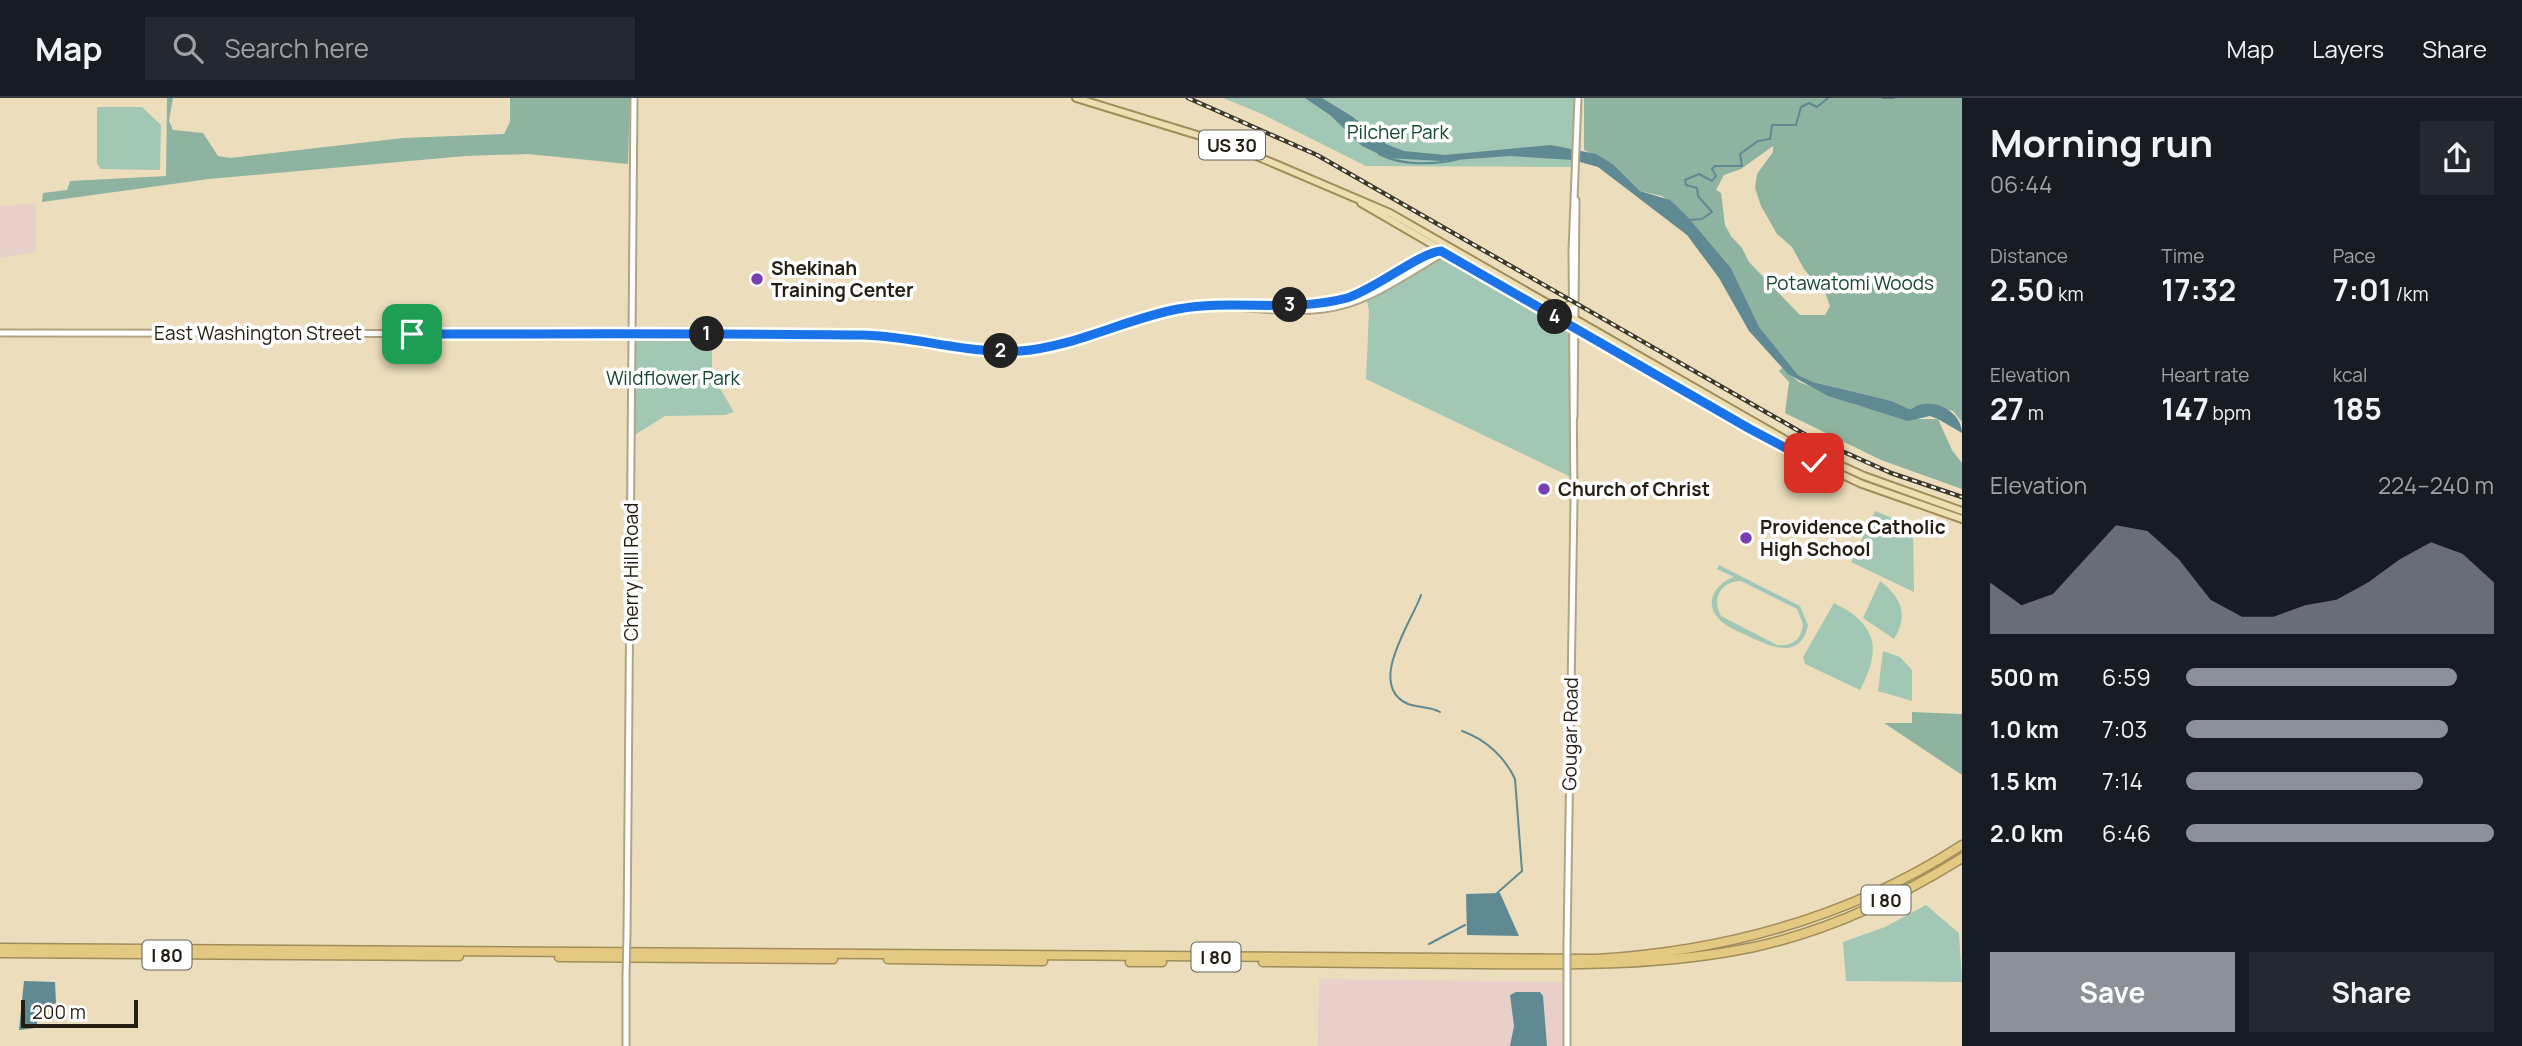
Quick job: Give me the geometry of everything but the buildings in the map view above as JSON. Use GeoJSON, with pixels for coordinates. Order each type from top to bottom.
{"type":"FeatureCollection","features":[{"type":"Feature","properties":{"kind":"highway","name":"I 80"},"geometry":{"type":"LineString","coordinates":[[0,948],[1596,959],[1681,951],[1772,931],[1855,903],[1927,866],[1962,843]]}},
{"type":"Feature","properties":{"kind":"highway","name":"I 80"},"geometry":{"type":"LineString","coordinates":[[0,953],[1621,964],[1723,952],[1805,933],[1891,897],[1962,858]]}},
{"type":"Feature","properties":{"kind":"main road","name":"US 30"},"geometry":{"type":"LineString","coordinates":[[1076,98],[1233,146],[1390,214],[1803,449],[1888,486],[1962,511]]}},
{"type":"Feature","properties":{"kind":"main road","name":"US 30"},"geometry":{"type":"LineString","coordinates":[[1357,200],[1441,251],[1801,456],[1886,494],[1962,519]]}},
{"type":"Feature","properties":{"kind":"main road"},"geometry":{"type":"LineString","coordinates":[[1552,306],[1566,307],[1573,302]]}},
{"type":"Feature","properties":{"kind":"street","name":"Cherry Hill Road"},"geometry":{"type":"LineString","coordinates":[[626,1046],[634,98]]}},
{"type":"Feature","properties":{"kind":"street","name":"Gougar Road"},"geometry":{"type":"LineString","coordinates":[[1575,319],[1573,302],[1578,98]]}},
{"type":"Feature","properties":{"kind":"street","name":"Gougar Road"},"geometry":{"type":"LineString","coordinates":[[1567,1046],[1576,197]]}},
{"type":"Feature","properties":{"kind":"street","name":"East Washington Street"},"geometry":{"type":"LineString","coordinates":[[0,333],[866,335],[971,349],[1020,351],[1053,345],[1176,309],[1316,304],[1353,296],[1441,251],[1446,244]]}},
{"type":"Feature","properties":{"kind":"shaded area"},"geometry":{"type":"Polygon","coordinates":[[[36,203],[36,252],[0,258],[0,206],[36,203]]]}},
{"type":"Feature","properties":{"kind":"shaded area"},"geometry":{"type":"Polygon","coordinates":[[[1319,979],[1564,982],[1564,1046],[1318,1046],[1319,979]]]}},
{"type":"Feature","properties":{"kind":"green space"},"geometry":{"type":"Polygon","coordinates":[[[167,98],[173,98],[169,121],[173,130],[203,133],[218,156],[230,158],[403,138],[504,134],[510,122],[510,98],[630,98],[628,164],[528,154],[465,156],[209,179],[42,202],[43,193],[67,190],[70,181],[166,176],[167,98]]]}},
{"type":"Feature","properties":{"kind":"green space","name":"Pilcher Park"},"geometry":{"type":"Polygon","coordinates":[[[1223,98],[1574,98],[1573,167],[1366,166],[1262,114],[1223,98]]]}},
{"type":"Feature","properties":{"kind":"green space","name":"Potawatomi Woods"},"geometry":{"type":"Polygon","coordinates":[[[1584,98],[1962,98],[1962,422],[1953,411],[1920,405],[1909,409],[1892,401],[1813,382],[1798,375],[1759,328],[1731,268],[1688,217],[1662,196],[1640,191],[1614,165],[1584,150],[1584,98]],[[1773,146],[1741,169],[1724,175],[1716,190],[1721,193],[1725,225],[1749,262],[1800,315],[1825,315],[1830,306],[1826,295],[1804,269],[1792,247],[1777,234],[1761,206],[1755,188],[1757,174],[1773,152],[1773,146]]]}},
{"type":"Feature","properties":{"kind":"green space"},"geometry":{"type":"Polygon","coordinates":[[[97,107],[142,107],[161,125],[160,170],[101,169],[97,164],[97,107]]]}},
{"type":"Feature","properties":{"kind":"green space"},"geometry":{"type":"Polygon","coordinates":[[[1441,254],[1571,328],[1573,478],[1366,379],[1369,311],[1367,300],[1441,254]]]}},
{"type":"Feature","properties":{"kind":"green space","name":"Wildflower Park"},"geometry":{"type":"Polygon","coordinates":[[[635,335],[712,335],[712,375],[734,412],[725,415],[665,416],[633,436],[635,335]]]}},
{"type":"Feature","properties":{"kind":"green space"},"geometry":{"type":"Polygon","coordinates":[[[1782,368],[1799,382],[1856,405],[1907,419],[1938,419],[1952,450],[1962,463],[1962,489],[1881,460],[1785,413],[1789,382],[1779,371],[1782,368]]]}},
{"type":"Feature","properties":{"kind":"green space"},"geometry":{"type":"Polygon","coordinates":[[[1875,511],[1907,524],[1913,530],[1914,592],[1851,562],[1875,511]]]}},
{"type":"Feature","properties":{"kind":"green space"},"geometry":{"type":"Polygon","coordinates":[[[1719,565],[1800,606],[1808,625],[1799,643],[1786,648],[1769,645],[1722,622],[1714,613],[1712,600],[1717,589],[1734,577],[1717,569],[1719,565]],[[1741,581],[1723,588],[1717,603],[1721,616],[1777,645],[1792,643],[1801,634],[1803,624],[1797,609],[1741,581]]]}},
{"type":"Feature","properties":{"kind":"green space"},"geometry":{"type":"Polygon","coordinates":[[[1880,581],[1898,600],[1902,614],[1894,639],[1863,618],[1880,581]]]}},
{"type":"Feature","properties":{"kind":"green space"},"geometry":{"type":"Polygon","coordinates":[[[1834,603],[1859,620],[1871,639],[1871,662],[1860,690],[1805,664],[1803,657],[1834,603]]]}},
{"type":"Feature","properties":{"kind":"green space"},"geometry":{"type":"Polygon","coordinates":[[[1883,651],[1900,657],[1912,670],[1912,701],[1878,691],[1883,651]]]}},
{"type":"Feature","properties":{"kind":"green space"},"geometry":{"type":"Polygon","coordinates":[[[1912,712],[1962,714],[1962,775],[1884,723],[1912,723],[1912,712]]]}},
{"type":"Feature","properties":{"kind":"green space"},"geometry":{"type":"Polygon","coordinates":[[[1926,905],[1959,933],[1962,982],[1846,981],[1843,942],[1885,927],[1926,905]]]}},
{"type":"Feature","properties":{"kind":"water"},"geometry":{"type":"Polygon","coordinates":[[[1305,98],[1322,98],[1353,117],[1386,144],[1404,151],[1445,155],[1551,145],[1596,154],[1614,165],[1640,191],[1670,200],[1688,217],[1731,268],[1759,327],[1798,375],[1813,382],[1892,401],[1909,409],[1927,404],[1941,406],[1954,414],[1962,433],[1930,416],[1908,421],[1828,396],[1788,374],[1749,331],[1719,278],[1687,235],[1598,167],[1573,160],[1510,156],[1441,161],[1387,158],[1362,146],[1330,115],[1305,98]]]}},
{"type":"Feature","properties":{"kind":"water"},"geometry":{"type":"Polygon","coordinates":[[[1500,893],[1519,936],[1467,935],[1466,894],[1500,893]]]}},
{"type":"Feature","properties":{"kind":"water"},"geometry":{"type":"Polygon","coordinates":[[[24,981],[55,982],[56,1003],[40,1011],[36,1028],[19,1030],[24,981]]]}},
{"type":"Feature","properties":{"kind":"water"},"geometry":{"type":"Polygon","coordinates":[[[1516,992],[1540,992],[1543,996],[1547,1046],[1510,1046],[1514,1026],[1510,995],[1516,992]]]}},
{"type":"Feature","properties":{"kind":"waterway"},"geometry":{"type":"LineString","coordinates":[[1689,220],[1702,219],[1712,212],[1698,196],[1697,188],[1686,185],[1685,180],[1699,174],[1712,181],[1716,176],[1712,169],[1715,166],[1742,166],[1740,154],[1758,141],[1770,139],[1772,125],[1796,125],[1801,107],[1809,103],[1817,107],[1828,98]]}},
{"type":"Feature","properties":{"kind":"waterway"},"geometry":{"type":"LineString","coordinates":[[1883,98],[1894,98]]}},
{"type":"Feature","properties":{"kind":"waterway"},"geometry":{"type":"LineString","coordinates":[[1379,154],[1397,161],[1418,163],[1459,159]]}},
{"type":"Feature","properties":{"kind":"waterway"},"geometry":{"type":"LineString","coordinates":[[1421,595],[1395,652],[1391,682],[1396,695],[1408,704],[1440,712]]}},
{"type":"Feature","properties":{"kind":"waterway"},"geometry":{"type":"LineString","coordinates":[[1462,731],[1493,750],[1506,763],[1515,779],[1522,871],[1496,894]]}},
{"type":"Feature","properties":{"kind":"waterway"},"geometry":{"type":"LineString","coordinates":[[1429,944],[1465,925]]}},
{"type":"Feature","properties":{"kind":"railway"},"geometry":{"type":"LineString","coordinates":[[1188,98],[1317,155],[1806,435],[1891,473],[1962,497]]}},
{"type":"Feature","properties":{"kind":"place","name":"Shekinah Training Center"},"geometry":{"type":"Point","coordinates":[757,279]}},
{"type":"Feature","properties":{"kind":"place","name":"Church of Christ"},"geometry":{"type":"Point","coordinates":[1544,489]}},
{"type":"Feature","properties":{"kind":"place","name":"Providence Catholic High School"},"geometry":{"type":"Point","coordinates":[1746,538]}},
{"type":"Feature","properties":{"kind":"route"},"geometry":{"type":"LineString","coordinates":[[412,334],[866,335],[971,349],[1020,351],[1053,345],[1176,309],[1198,306],[1307,305],[1334,301],[1362,292],[1436,251],[1441,251],[1776,444],[1814,463]]}}]}
